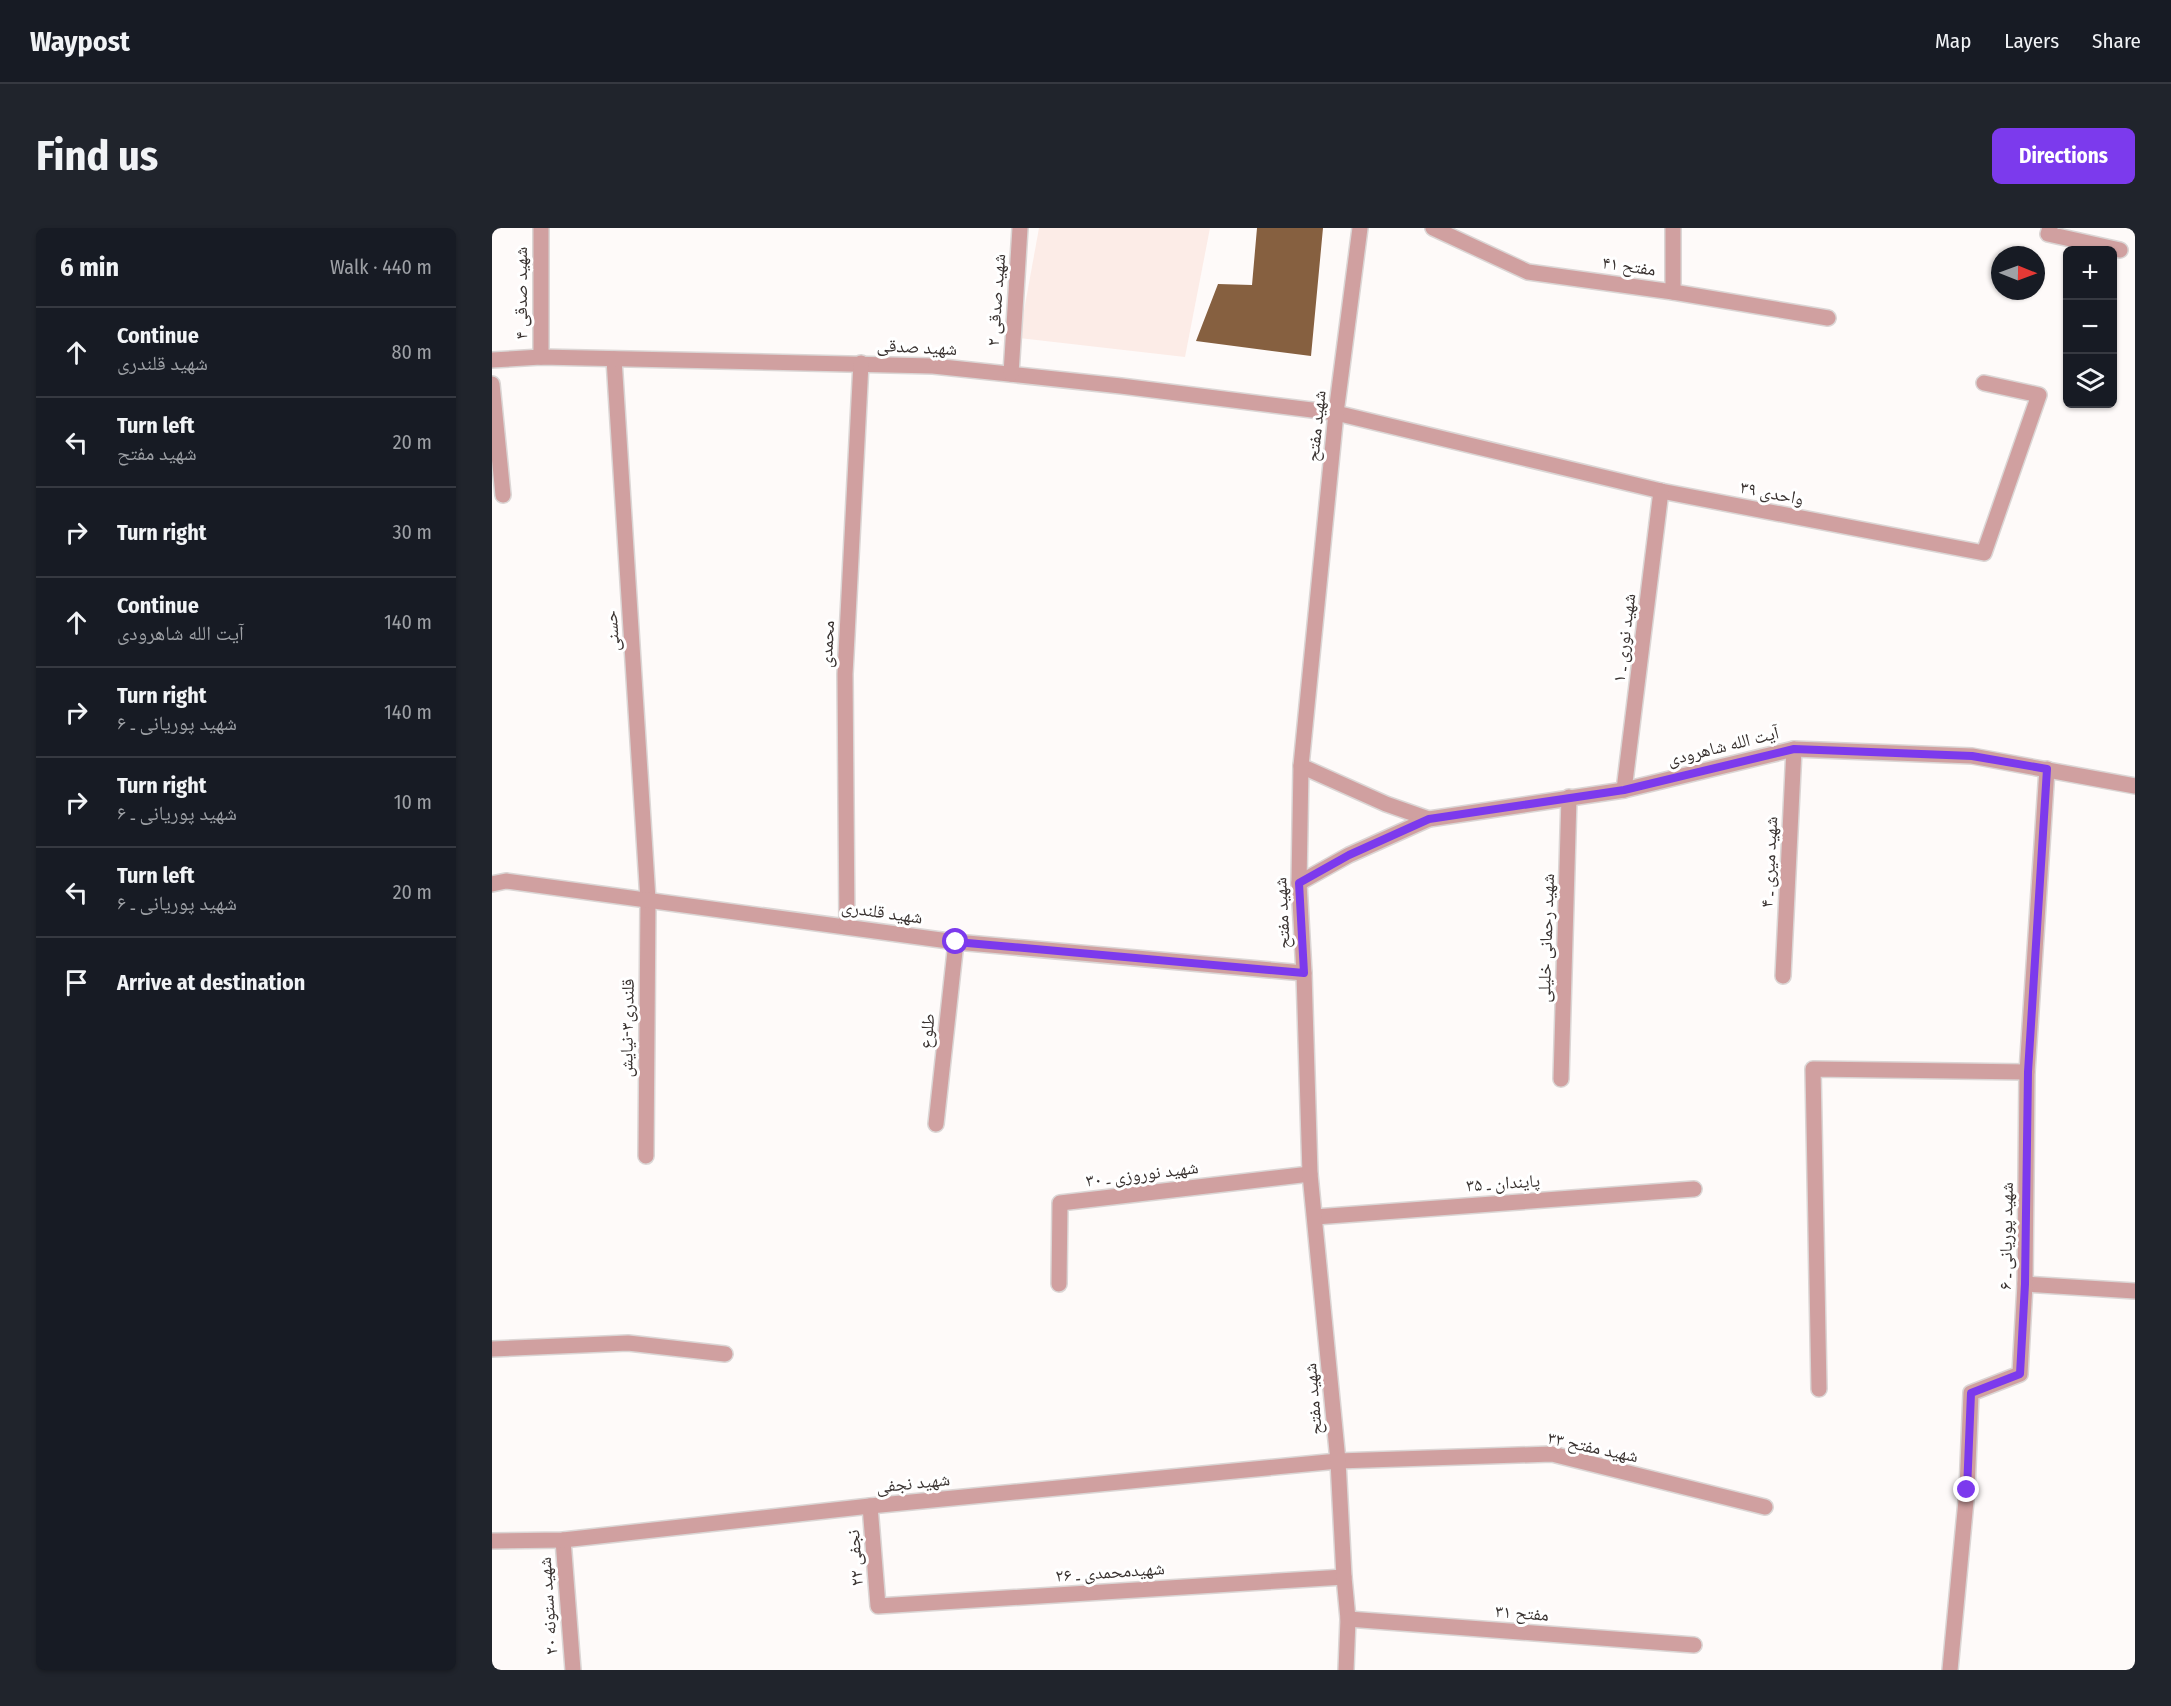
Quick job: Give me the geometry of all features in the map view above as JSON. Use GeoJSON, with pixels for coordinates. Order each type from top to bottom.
{"type":"FeatureCollection","features":[{"type":"Feature","properties":{"kind":"street","name":"شهید صدقی ۴"},"geometry":{"type":"LineString","coordinates":[[541,228],[541,357]]}},
{"type":"Feature","properties":{"kind":"street","name":"شهید صدقی ۲"},"geometry":{"type":"LineString","coordinates":[[1011,374],[1020,228]]}},
{"type":"Feature","properties":{"kind":"street","name":"شهید مفتح"},"geometry":{"type":"LineString","coordinates":[[1346,1670],[1348,1619],[1338,1461],[1310,1174],[1299,883],[1301,766],[1336,413],[1360,228]]}},
{"type":"Feature","properties":{"kind":"street","name":"مفتح ۴۱"},"geometry":{"type":"LineString","coordinates":[[1433,228],[1528,272],[1673,292],[1828,318]]}},
{"type":"Feature","properties":{"kind":"street"},"geometry":{"type":"LineString","coordinates":[[1673,228],[1673,292]]}},
{"type":"Feature","properties":{"kind":"street"},"geometry":{"type":"LineString","coordinates":[[2050,228],[2048,234],[2120,250]]}},
{"type":"Feature","properties":{"kind":"street","name":"شهید صدقی"},"geometry":{"type":"LineString","coordinates":[[492,360],[541,357],[933,366],[1336,413]]}},
{"type":"Feature","properties":{"kind":"street","name":"حسنی"},"geometry":{"type":"LineString","coordinates":[[614,359],[648,900]]}},
{"type":"Feature","properties":{"kind":"street","name":"محمدی"},"geometry":{"type":"LineString","coordinates":[[847,927],[845,674],[861,363]]}},
{"type":"Feature","properties":{"kind":"street","name":"واحدی ۳۹"},"geometry":{"type":"LineString","coordinates":[[1336,413],[1661,491],[1984,553],[2039,396],[1984,382]]}},
{"type":"Feature","properties":{"kind":"street"},"geometry":{"type":"LineString","coordinates":[[492,384],[503,495]]}},
{"type":"Feature","properties":{"kind":"street","name":"شهید نوری ـ ۱"},"geometry":{"type":"LineString","coordinates":[[1624,790],[1661,491]]}},
{"type":"Feature","properties":{"kind":"street","name":"آیت الله شاهرودی"},"geometry":{"type":"LineString","coordinates":[[1429,819],[1624,790],[1794,749],[1972,756],[2135,786]]}},
{"type":"Feature","properties":{"kind":"street","name":"شهید میری ـ ۴"},"geometry":{"type":"LineString","coordinates":[[1783,976],[1794,749]]}},
{"type":"Feature","properties":{"kind":"street"},"geometry":{"type":"LineString","coordinates":[[1301,766],[1386,804],[1429,819]]}},
{"type":"Feature","properties":{"kind":"street","name":"شهید پوریانی ـ ۶"},"geometry":{"type":"LineString","coordinates":[[1950,1670],[1967,1490],[1971,1393],[2020,1374],[2025,1284],[2028,1072],[2047,769]]}},
{"type":"Feature","properties":{"kind":"street","name":"شهید رحمانی خلیلی"},"geometry":{"type":"LineString","coordinates":[[1561,1079],[1569,797]]}},
{"type":"Feature","properties":{"kind":"street"},"geometry":{"type":"LineString","coordinates":[[1299,883],[1349,855],[1429,819]]}},
{"type":"Feature","properties":{"kind":"street","name":"شهید قلندری"},"geometry":{"type":"LineString","coordinates":[[492,884],[506,881],[956,942],[1304,973]]}},
{"type":"Feature","properties":{"kind":"street","name":"قلندری۳-نیایش"},"geometry":{"type":"LineString","coordinates":[[646,1156],[648,900]]}},
{"type":"Feature","properties":{"kind":"street","name":"طلوع"},"geometry":{"type":"LineString","coordinates":[[936,1124],[956,942]]}},
{"type":"Feature","properties":{"kind":"street"},"geometry":{"type":"LineString","coordinates":[[1819,1389],[1813,1069],[2028,1072]]}},
{"type":"Feature","properties":{"kind":"street","name":"شهید نوروزی ـ ۳۰"},"geometry":{"type":"LineString","coordinates":[[1059,1284],[1060,1203],[1310,1174]]}},
{"type":"Feature","properties":{"kind":"street","name":"پایندان ـ ۳۵"},"geometry":{"type":"LineString","coordinates":[[1315,1217],[1694,1189]]}},
{"type":"Feature","properties":{"kind":"street"},"geometry":{"type":"LineString","coordinates":[[2025,1284],[2135,1291]]}},
{"type":"Feature","properties":{"kind":"street"},"geometry":{"type":"LineString","coordinates":[[492,1348],[628,1343],[725,1354]]}},
{"type":"Feature","properties":{"kind":"street","name":"شهید مفتح ۳۳"},"geometry":{"type":"LineString","coordinates":[[1338,1461],[1552,1454],[1765,1507]]}},
{"type":"Feature","properties":{"kind":"street","name":"شهید نجفی"},"geometry":{"type":"LineString","coordinates":[[492,1541],[563,1540],[870,1506],[1338,1461]]}},
{"type":"Feature","properties":{"kind":"street","name":"نجفی ۲۲"},"geometry":{"type":"LineString","coordinates":[[870,1506],[878,1606]]}},
{"type":"Feature","properties":{"kind":"street","name":"شهید ستونه ۲۰"},"geometry":{"type":"LineString","coordinates":[[563,1540],[573,1670]]}},
{"type":"Feature","properties":{"kind":"street","name":"شهیدمحمدی ـ ۲۶"},"geometry":{"type":"LineString","coordinates":[[878,1606],[1344,1577]]}},
{"type":"Feature","properties":{"kind":"street","name":"مفتح ۳۱"},"geometry":{"type":"LineString","coordinates":[[1348,1619],[1694,1645]]}},
{"type":"Feature","properties":{"kind":"shaded area"},"geometry":{"type":"Polygon","coordinates":[[[1039,228],[1210,228],[1185,357],[1019,338],[1039,228]]]}},
{"type":"Feature","properties":{"kind":"building"},"geometry":{"type":"Polygon","coordinates":[[[1257,228],[1323,228],[1311,356],[1196,341],[1218,284],[1252,285],[1257,228]]]}},
{"type":"Feature","properties":{"kind":"route"},"geometry":{"type":"LineString","coordinates":[[956,942],[1304,973],[1299,883],[1349,855],[1429,819],[1624,790],[1794,749],[1972,756],[2047,769],[2028,1072],[2025,1284],[2020,1374],[1971,1393],[1967,1490]]}}]}
